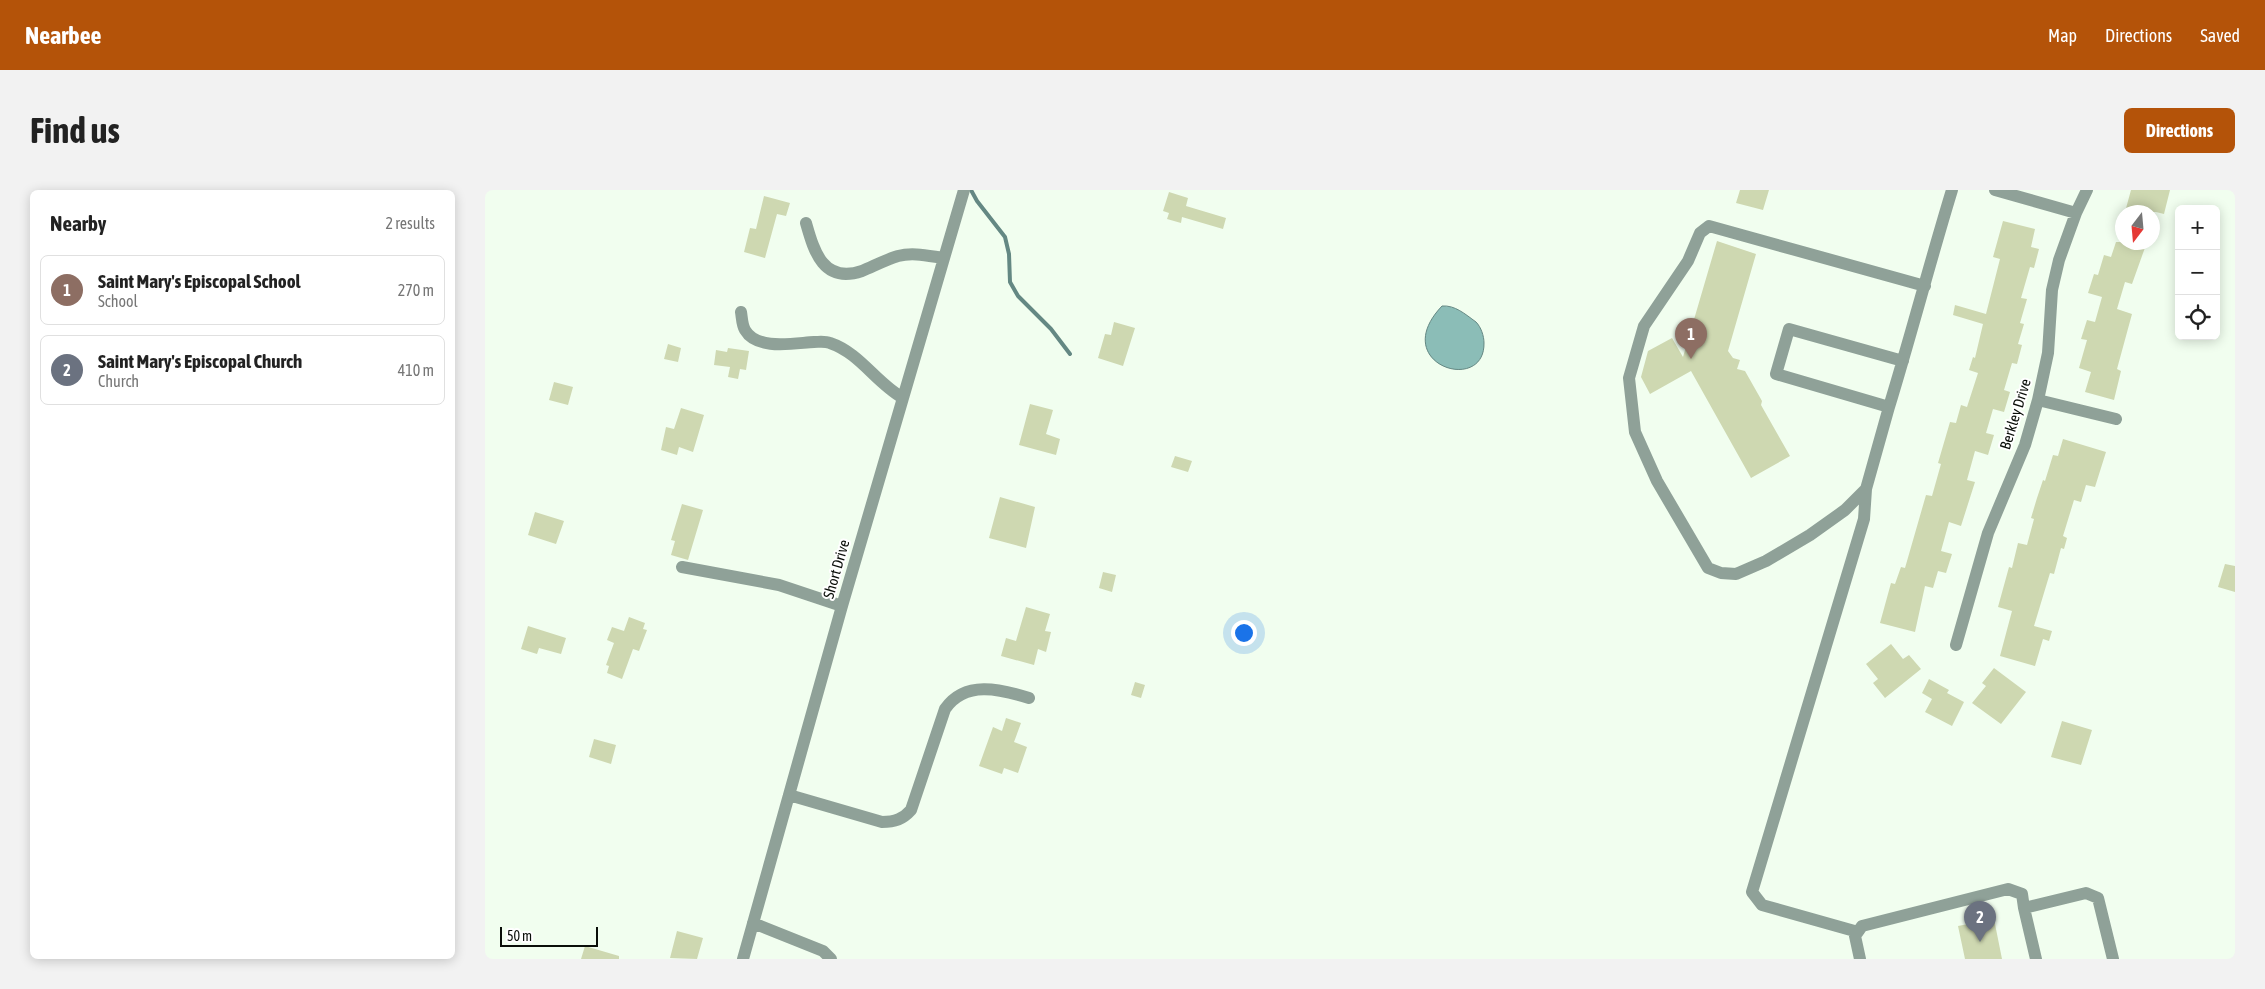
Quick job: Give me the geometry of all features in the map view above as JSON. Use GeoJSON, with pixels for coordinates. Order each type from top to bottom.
{"type":"FeatureCollection","features":[{"type":"Feature","properties":{"kind":"street","name":"Short Drive"},"geometry":{"type":"LineString","coordinates":[[743,959],[842,606],[964,190]]}},
{"type":"Feature","properties":{"kind":"street"},"geometry":{"type":"LineString","coordinates":[[1858,932],[1763,905],[1752,892],[1864,519],[1866,489],[1952,190]]}},
{"type":"Feature","properties":{"kind":"street"},"geometry":{"type":"LineString","coordinates":[[1995,190],[2076,213]]}},
{"type":"Feature","properties":{"kind":"street","name":"Berkley Drive"},"geometry":{"type":"LineString","coordinates":[[1956,645],[1988,533],[2025,445],[2038,400],[2048,353],[2052,290],[2059,260],[2076,213],[2087,190]]}},
{"type":"Feature","properties":{"kind":"street"},"geometry":{"type":"LineString","coordinates":[[806,223],[815,255],[827,268],[841,273],[859,272],[898,256],[910,254],[944,258]]}},
{"type":"Feature","properties":{"kind":"street"},"geometry":{"type":"LineString","coordinates":[[1866,489],[1845,510],[1817,530],[1766,561],[1736,574],[1721,573],[1708,568],[1657,481],[1635,432],[1629,378],[1644,326],[1688,261],[1700,232],[1709,226],[1925,286]]}},
{"type":"Feature","properties":{"kind":"street"},"geometry":{"type":"LineString","coordinates":[[741,312],[743,326],[749,336],[765,342],[782,344],[828,342],[867,366],[893,392],[903,398]]}},
{"type":"Feature","properties":{"kind":"street"},"geometry":{"type":"LineString","coordinates":[[1889,407],[1776,374],[1789,329],[1903,361]]}},
{"type":"Feature","properties":{"kind":"street"},"geometry":{"type":"LineString","coordinates":[[2038,400],[2117,419]]}},
{"type":"Feature","properties":{"kind":"street"},"geometry":{"type":"LineString","coordinates":[[681,567],[779,585],[842,606]]}},
{"type":"Feature","properties":{"kind":"street"},"geometry":{"type":"LineString","coordinates":[[789,795],[882,822],[896,821],[905,817],[911,810],[945,709],[954,698],[965,692],[981,688],[1029,698]]}},
{"type":"Feature","properties":{"kind":"street"},"geometry":{"type":"LineString","coordinates":[[1861,959],[1855,936],[1863,926],[2008,889],[2021,894],[2036,959]]}},
{"type":"Feature","properties":{"kind":"street"},"geometry":{"type":"LineString","coordinates":[[2025,908],[2086,893],[2098,898],[2113,959]]}},
{"type":"Feature","properties":{"kind":"street"},"geometry":{"type":"LineString","coordinates":[[753,923],[823,951],[831,959]]}},
{"type":"Feature","properties":{"kind":"water"},"geometry":{"type":"Polygon","coordinates":[[[1442,306],[1460,311],[1476,322],[1481,329],[1484,343],[1480,359],[1470,367],[1457,369],[1443,366],[1431,357],[1426,344],[1428,326],[1442,306]]]}},
{"type":"Feature","properties":{"kind":"building"},"geometry":{"type":"Polygon","coordinates":[[[1740,190],[1769,190],[1763,210],[1736,203],[1740,190]]]}},
{"type":"Feature","properties":{"kind":"building"},"geometry":{"type":"Polygon","coordinates":[[[2131,190],[2170,190],[2164,214],[2160,213],[2160,205],[2127,205],[2131,190]]]}},
{"type":"Feature","properties":{"kind":"building"},"geometry":{"type":"Polygon","coordinates":[[[1169,192],[1188,198],[1186,206],[1226,218],[1223,229],[1182,217],[1181,223],[1167,219],[1169,213],[1163,211],[1169,192]]]}},
{"type":"Feature","properties":{"kind":"building"},"geometry":{"type":"Polygon","coordinates":[[[764,196],[790,203],[786,216],[777,214],[765,258],[744,252],[750,228],[756,229],[764,196]]]}},
{"type":"Feature","properties":{"kind":"building"},"geometry":{"type":"Polygon","coordinates":[[[2003,221],[2035,229],[2031,247],[2039,249],[2034,268],[2030,267],[2021,298],[2027,299],[2020,323],[2024,324],[2018,344],[2022,345],[2017,364],[2012,363],[2004,390],[2010,392],[2004,412],[1993,409],[1986,433],[1994,435],[1988,455],[1975,451],[1967,480],[1975,482],[1961,526],[1949,522],[1941,551],[1952,554],[1946,573],[1938,571],[1933,588],[1925,586],[1915,632],[1880,623],[1891,583],[1895,584],[1901,567],[1905,568],[1926,495],[1932,496],[1941,464],[1938,463],[1950,422],[1956,423],[1961,405],[1967,407],[1978,373],[1969,370],[1973,357],[1975,358],[1983,324],[1953,315],[1955,305],[1986,314],[2000,259],[1993,257],[2003,221]]]}},
{"type":"Feature","properties":{"kind":"building"},"geometry":{"type":"Polygon","coordinates":[[[1717,241],[1756,254],[1728,351],[1733,358],[1740,360],[1737,369],[1745,371],[1762,401],[1761,405],[1790,456],[1751,478],[1691,371],[1650,394],[1641,377],[1648,351],[1672,338],[1683,357],[1717,241]]]}},
{"type":"Feature","properties":{"kind":"building"},"geometry":{"type":"Polygon","coordinates":[[[2115,245],[2115,250],[2144,250],[2132,284],[2125,282],[2117,309],[2132,314],[2117,369],[2121,371],[2114,400],[2085,392],[2091,372],[2079,368],[2087,340],[2081,339],[2087,320],[2095,322],[2102,297],[2088,293],[2094,274],[2098,275],[2104,255],[2111,257],[2115,245]]]}},
{"type":"Feature","properties":{"kind":"building"},"geometry":{"type":"Polygon","coordinates":[[[1114,322],[1135,328],[1123,366],[1098,358],[1105,334],[1111,335],[1114,322]]]}},
{"type":"Feature","properties":{"kind":"building"},"geometry":{"type":"Polygon","coordinates":[[[668,344],[681,348],[678,362],[664,359],[668,344]]]}},
{"type":"Feature","properties":{"kind":"building"},"geometry":{"type":"Polygon","coordinates":[[[728,348],[749,351],[746,370],[740,369],[738,379],[728,377],[730,367],[714,365],[716,350],[727,352],[728,348]]]}},
{"type":"Feature","properties":{"kind":"building"},"geometry":{"type":"Polygon","coordinates":[[[554,382],[573,387],[568,405],[549,400],[554,382]]]}},
{"type":"Feature","properties":{"kind":"building"},"geometry":{"type":"Polygon","coordinates":[[[1030,404],[1053,410],[1046,434],[1060,439],[1056,455],[1019,445],[1030,404]]]}},
{"type":"Feature","properties":{"kind":"building"},"geometry":{"type":"Polygon","coordinates":[[[681,408],[704,415],[693,452],[679,447],[677,455],[661,450],[666,427],[674,429],[681,408]]]}},
{"type":"Feature","properties":{"kind":"building"},"geometry":{"type":"Polygon","coordinates":[[[2063,439],[2106,452],[2095,487],[2086,485],[2081,502],[2074,500],[2063,536],[2067,538],[2064,549],[2061,548],[2054,574],[2050,573],[2034,626],[2052,631],[2049,641],[2043,639],[2035,666],[2000,656],[2012,611],[1998,607],[2009,567],[2012,568],[2018,543],[2027,545],[2034,519],[2031,518],[2043,480],[2045,481],[2053,455],[2058,456],[2063,439]]]}},
{"type":"Feature","properties":{"kind":"building"},"geometry":{"type":"Polygon","coordinates":[[[1175,456],[1192,461],[1188,472],[1171,467],[1175,456]]]}},
{"type":"Feature","properties":{"kind":"building"},"geometry":{"type":"Polygon","coordinates":[[[1000,497],[1035,507],[1026,548],[989,538],[1000,497]]]}},
{"type":"Feature","properties":{"kind":"building"},"geometry":{"type":"Polygon","coordinates":[[[682,504],[703,510],[688,560],[671,555],[675,541],[671,540],[682,504]]]}},
{"type":"Feature","properties":{"kind":"building"},"geometry":{"type":"Polygon","coordinates":[[[535,512],[564,521],[556,544],[528,535],[535,512]]]}},
{"type":"Feature","properties":{"kind":"building"},"geometry":{"type":"Polygon","coordinates":[[[2225,564],[2235,566],[2235,592],[2218,587],[2225,564]]]}},
{"type":"Feature","properties":{"kind":"building"},"geometry":{"type":"Polygon","coordinates":[[[1103,572],[1116,575],[1112,592],[1099,588],[1103,572]]]}},
{"type":"Feature","properties":{"kind":"building"},"geometry":{"type":"Polygon","coordinates":[[[1026,607],[1050,614],[1045,631],[1051,632],[1046,652],[1038,649],[1034,665],[1001,656],[1006,638],[1016,641],[1026,607]]]}},
{"type":"Feature","properties":{"kind":"building"},"geometry":{"type":"Polygon","coordinates":[[[629,617],[645,623],[643,629],[647,630],[639,651],[633,649],[622,679],[607,673],[609,666],[606,665],[614,643],[607,640],[612,627],[624,631],[629,617]]]}},
{"type":"Feature","properties":{"kind":"building"},"geometry":{"type":"Polygon","coordinates":[[[528,626],[566,638],[561,654],[539,648],[537,654],[521,649],[528,626]]]}},
{"type":"Feature","properties":{"kind":"building"},"geometry":{"type":"Polygon","coordinates":[[[1891,644],[1903,659],[1909,655],[1921,669],[1885,698],[1873,683],[1878,679],[1866,664],[1891,644]]]}},
{"type":"Feature","properties":{"kind":"building"},"geometry":{"type":"Polygon","coordinates":[[[1994,668],[2026,692],[2001,724],[1972,703],[1986,686],[1982,683],[1994,668]]]}},
{"type":"Feature","properties":{"kind":"building"},"geometry":{"type":"Polygon","coordinates":[[[1929,679],[1949,690],[1947,693],[1964,702],[1952,726],[1925,712],[1932,699],[1922,693],[1929,679]]]}},
{"type":"Feature","properties":{"kind":"building"},"geometry":{"type":"Polygon","coordinates":[[[1135,682],[1145,685],[1141,698],[1131,695],[1135,682]]]}},
{"type":"Feature","properties":{"kind":"building"},"geometry":{"type":"Polygon","coordinates":[[[1006,718],[1021,723],[1014,742],[1027,747],[1018,773],[1004,768],[1002,774],[979,766],[993,727],[1002,731],[1006,718]]]}},
{"type":"Feature","properties":{"kind":"building"},"geometry":{"type":"Polygon","coordinates":[[[2062,721],[2092,730],[2081,765],[2051,757],[2062,721]]]}},
{"type":"Feature","properties":{"kind":"building"},"geometry":{"type":"Polygon","coordinates":[[[594,739],[616,745],[611,764],[589,757],[594,739]]]}},
{"type":"Feature","properties":{"kind":"building"},"geometry":{"type":"Polygon","coordinates":[[[1994,919],[2002,959],[1965,959],[1958,926],[1994,919]]]}},
{"type":"Feature","properties":{"kind":"building"},"geometry":{"type":"Polygon","coordinates":[[[677,931],[703,938],[697,959],[670,958],[677,931]]]}},
{"type":"Feature","properties":{"kind":"building"},"geometry":{"type":"Polygon","coordinates":[[[585,946],[619,956],[619,959],[581,959],[585,946]]]}},
{"type":"Feature","properties":{"kind":"waterway"},"geometry":{"type":"LineString","coordinates":[[971,190],[977,201],[1005,237],[1009,254],[1010,282],[1018,296],[1051,329],[1070,354]]}},
{"type":"Feature","properties":{"kind":"place","name":"Saint Mary's Episcopal School"},"geometry":{"type":"Point","coordinates":[1691,359]}},
{"type":"Feature","properties":{"kind":"place","name":"Saint Mary's Episcopal Church"},"geometry":{"type":"Point","coordinates":[1980,942]}}]}
